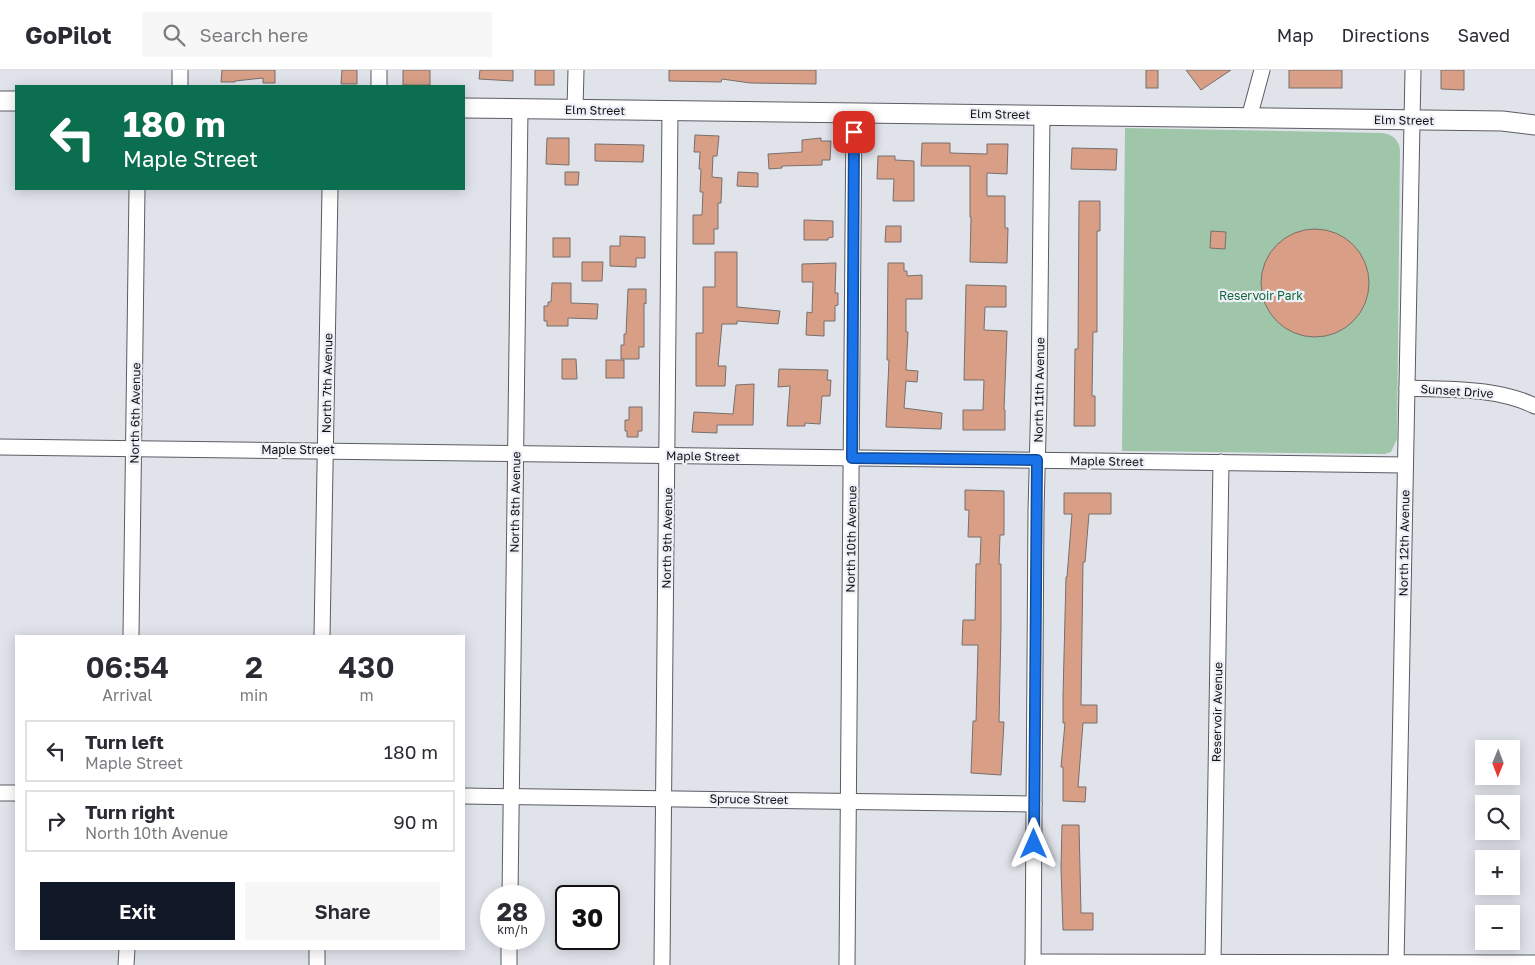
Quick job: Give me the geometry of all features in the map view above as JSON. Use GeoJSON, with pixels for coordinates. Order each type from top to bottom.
{"type":"FeatureCollection","features":[{"type":"Feature","properties":{"kind":"street"},"geometry":{"type":"LineString","coordinates":[[180,70],[180,85]]}},
{"type":"Feature","properties":{"kind":"street"},"geometry":{"type":"LineString","coordinates":[[379,70],[379,85]]}},
{"type":"Feature","properties":{"kind":"street"},"geometry":{"type":"LineString","coordinates":[[575,110],[576,70]]}},
{"type":"Feature","properties":{"kind":"street"},"geometry":{"type":"LineString","coordinates":[[1249,118],[1262,70]]}},
{"type":"Feature","properties":{"kind":"street","name":"North 12th Avenue"},"geometry":{"type":"LineString","coordinates":[[1396,964],[1413,70]]}},
{"type":"Feature","properties":{"kind":"street"},"geometry":{"type":"LineString","coordinates":[[0,101],[15,101]]}},
{"type":"Feature","properties":{"kind":"street","name":"Elm Street"},"geometry":{"type":"LineString","coordinates":[[465,108],[1502,121],[1535,125]]}},
{"type":"Feature","properties":{"kind":"street","name":"North 8th Avenue"},"geometry":{"type":"LineString","coordinates":[[510,885],[520,109]]}},
{"type":"Feature","properties":{"kind":"street","name":"North 9th Avenue"},"geometry":{"type":"LineString","coordinates":[[662,965],[670,111]]}},
{"type":"Feature","properties":{"kind":"street","name":"North 10th Avenue"},"geometry":{"type":"LineString","coordinates":[[847,965],[854,113]]}},
{"type":"Feature","properties":{"kind":"street","name":"North 11th Avenue"},"geometry":{"type":"LineString","coordinates":[[1033,963],[1042,115]]}},
{"type":"Feature","properties":{"kind":"street","name":"North 6th Avenue"},"geometry":{"type":"LineString","coordinates":[[131,635],[137,190]]}},
{"type":"Feature","properties":{"kind":"street","name":"North 7th Avenue"},"geometry":{"type":"LineString","coordinates":[[322,635],[330,190]]}},
{"type":"Feature","properties":{"kind":"street","name":"Sunset Drive"},"geometry":{"type":"LineString","coordinates":[[1407,388],[1491,392],[1521,399],[1535,406]]}},
{"type":"Feature","properties":{"kind":"street","name":"Maple Street"},"geometry":{"type":"LineString","coordinates":[[0,446],[1405,465]]}},
{"type":"Feature","properties":{"kind":"street","name":"Reservoir Avenue"},"geometry":{"type":"LineString","coordinates":[[1214,962],[1221,462]]}},
{"type":"Feature","properties":{"kind":"street"},"geometry":{"type":"LineString","coordinates":[[0,793],[15,793]]}},
{"type":"Feature","properties":{"kind":"street","name":"Spruce Street"},"geometry":{"type":"LineString","coordinates":[[465,796],[1034,804]]}},
{"type":"Feature","properties":{"kind":"street"},"geometry":{"type":"LineString","coordinates":[[126,965],[127,950]]}},
{"type":"Feature","properties":{"kind":"street"},"geometry":{"type":"LineString","coordinates":[[317,965],[318,950]]}},
{"type":"Feature","properties":{"kind":"street"},"geometry":{"type":"LineString","coordinates":[[509,965],[510,950]]}},
{"type":"Feature","properties":{"kind":"street"},"geometry":{"type":"LineString","coordinates":[[1033,963],[1535,963]]}},
{"type":"Feature","properties":{"kind":"green space","name":"Reservoir Park"},"geometry":{"type":"Polygon","coordinates":[[[1125,128],[1383,133],[1390,135],[1397,141],[1400,150],[1397,439],[1391,452],[1385,454],[1122,451],[1125,128]]]}},
{"type":"Feature","properties":{"kind":"building"},"geometry":{"type":"Polygon","coordinates":[[[222,70],[275,70],[275,83],[263,83],[263,78],[221,82],[222,70]]]}},
{"type":"Feature","properties":{"kind":"building"},"geometry":{"type":"Polygon","coordinates":[[[342,70],[357,70],[357,84],[341,84],[342,70]]]}},
{"type":"Feature","properties":{"kind":"building"},"geometry":{"type":"Polygon","coordinates":[[[403,70],[430,70],[430,85],[403,85],[403,70]]]}},
{"type":"Feature","properties":{"kind":"building"},"geometry":{"type":"Polygon","coordinates":[[[480,70],[513,70],[513,81],[479,79],[480,70]]]}},
{"type":"Feature","properties":{"kind":"building"},"geometry":{"type":"Polygon","coordinates":[[[535,70],[554,70],[554,85],[535,85],[535,70]]]}},
{"type":"Feature","properties":{"kind":"building"},"geometry":{"type":"Polygon","coordinates":[[[669,70],[816,70],[816,84],[750,83],[722,79],[721,82],[669,81],[669,70]]]}},
{"type":"Feature","properties":{"kind":"building"},"geometry":{"type":"Polygon","coordinates":[[[1146,70],[1158,70],[1158,88],[1146,88],[1146,70]]]}},
{"type":"Feature","properties":{"kind":"building"},"geometry":{"type":"Polygon","coordinates":[[[1186,70],[1231,70],[1201,90],[1186,70]]]}},
{"type":"Feature","properties":{"kind":"building"},"geometry":{"type":"Polygon","coordinates":[[[1289,70],[1342,70],[1342,88],[1289,88],[1289,70]]]}},
{"type":"Feature","properties":{"kind":"building"},"geometry":{"type":"Polygon","coordinates":[[[1441,70],[1464,70],[1464,90],[1441,89],[1441,70]]]}},
{"type":"Feature","properties":{"kind":"building"},"geometry":{"type":"Polygon","coordinates":[[[695,135],[719,136],[717,156],[713,156],[712,177],[722,178],[721,203],[718,203],[718,229],[714,229],[714,244],[693,244],[693,215],[702,215],[703,192],[700,192],[700,152],[694,152],[695,135]]]}},
{"type":"Feature","properties":{"kind":"building"},"geometry":{"type":"Polygon","coordinates":[[[547,138],[569,138],[569,165],[546,164],[547,138]]]}},
{"type":"Feature","properties":{"kind":"building"},"geometry":{"type":"Polygon","coordinates":[[[821,138],[821,141],[831,141],[830,160],[822,160],[822,165],[782,166],[782,168],[769,169],[768,154],[802,152],[802,140],[821,138]]]}},
{"type":"Feature","properties":{"kind":"building"},"geometry":{"type":"Polygon","coordinates":[[[922,143],[950,143],[950,153],[987,154],[987,144],[1008,144],[1007,174],[987,173],[987,196],[1005,196],[1005,228],[1008,228],[1007,263],[970,262],[970,166],[921,166],[922,143]]]}},
{"type":"Feature","properties":{"kind":"building"},"geometry":{"type":"Polygon","coordinates":[[[595,144],[644,145],[643,162],[595,161],[595,144]]]}},
{"type":"Feature","properties":{"kind":"building"},"geometry":{"type":"Polygon","coordinates":[[[1072,148],[1117,149],[1116,170],[1071,169],[1072,148]]]}},
{"type":"Feature","properties":{"kind":"building"},"geometry":{"type":"Polygon","coordinates":[[[878,156],[895,156],[895,160],[914,161],[914,201],[893,201],[894,179],[877,179],[878,156]]]}},
{"type":"Feature","properties":{"kind":"building"},"geometry":{"type":"Polygon","coordinates":[[[565,172],[579,172],[578,185],[565,185],[565,172]]]}},
{"type":"Feature","properties":{"kind":"building"},"geometry":{"type":"Polygon","coordinates":[[[738,172],[758,173],[758,187],[737,186],[738,172]]]}},
{"type":"Feature","properties":{"kind":"building"},"geometry":{"type":"Polygon","coordinates":[[[1079,201],[1100,201],[1100,231],[1097,231],[1097,332],[1093,332],[1092,396],[1095,396],[1095,426],[1074,426],[1075,349],[1078,349],[1079,201]]]}},
{"type":"Feature","properties":{"kind":"building"},"geometry":{"type":"Polygon","coordinates":[[[804,220],[833,221],[833,237],[828,238],[828,240],[804,240],[804,220]]]}},
{"type":"Feature","properties":{"kind":"building"},"geometry":{"type":"Polygon","coordinates":[[[886,226],[901,226],[901,242],[885,242],[886,226]]]}},
{"type":"Feature","properties":{"kind":"building"},"geometry":{"type":"Polygon","coordinates":[[[1315,229],[1336,233],[1353,245],[1365,262],[1369,283],[1365,304],[1353,321],[1336,333],[1315,337],[1294,333],[1277,321],[1265,304],[1261,283],[1265,262],[1277,245],[1294,233],[1315,229]]]}},
{"type":"Feature","properties":{"kind":"building"},"geometry":{"type":"Polygon","coordinates":[[[1211,231],[1226,232],[1225,249],[1210,248],[1211,231]]]}},
{"type":"Feature","properties":{"kind":"building"},"geometry":{"type":"Polygon","coordinates":[[[620,236],[645,237],[645,258],[636,258],[636,267],[610,266],[610,246],[620,246],[620,236]]]}},
{"type":"Feature","properties":{"kind":"building"},"geometry":{"type":"Polygon","coordinates":[[[553,238],[570,238],[570,257],[553,257],[553,238]]]}},
{"type":"Feature","properties":{"kind":"building"},"geometry":{"type":"Polygon","coordinates":[[[715,252],[737,252],[737,307],[780,311],[778,324],[737,321],[737,324],[722,324],[718,366],[726,366],[725,386],[696,386],[696,333],[703,333],[703,287],[715,287],[715,252]]]}},
{"type":"Feature","properties":{"kind":"building"},"geometry":{"type":"Polygon","coordinates":[[[582,262],[603,262],[602,281],[582,281],[582,262]]]}},
{"type":"Feature","properties":{"kind":"building"},"geometry":{"type":"Polygon","coordinates":[[[836,263],[835,293],[838,293],[838,305],[835,306],[835,321],[824,321],[824,336],[806,335],[807,312],[812,313],[813,282],[802,282],[802,264],[836,263]]]}},
{"type":"Feature","properties":{"kind":"building"},"geometry":{"type":"Polygon","coordinates":[[[888,263],[904,263],[904,271],[907,271],[907,276],[922,275],[922,299],[906,299],[906,332],[908,332],[906,370],[918,371],[917,382],[906,381],[904,408],[942,413],[941,429],[886,427],[889,360],[887,360],[888,263]]]}},
{"type":"Feature","properties":{"kind":"building"},"geometry":{"type":"Polygon","coordinates":[[[552,283],[571,283],[571,303],[598,304],[597,319],[568,318],[568,326],[547,326],[547,321],[544,321],[544,306],[548,306],[548,302],[551,302],[552,283]]]}},
{"type":"Feature","properties":{"kind":"building"},"geometry":{"type":"Polygon","coordinates":[[[966,285],[1006,286],[1006,307],[985,307],[984,330],[1007,331],[1005,430],[963,430],[963,410],[983,410],[984,380],[964,380],[966,285]]]}},
{"type":"Feature","properties":{"kind":"building"},"geometry":{"type":"Polygon","coordinates":[[[628,289],[646,289],[646,304],[644,303],[644,347],[639,347],[639,359],[621,359],[621,345],[624,345],[624,334],[626,334],[628,289]]]}},
{"type":"Feature","properties":{"kind":"building"},"geometry":{"type":"Polygon","coordinates":[[[562,359],[576,359],[577,379],[562,379],[562,359]]]}},
{"type":"Feature","properties":{"kind":"building"},"geometry":{"type":"Polygon","coordinates":[[[606,360],[624,360],[624,378],[606,378],[606,360]]]}},
{"type":"Feature","properties":{"kind":"building"},"geometry":{"type":"Polygon","coordinates":[[[779,369],[828,370],[827,380],[831,380],[830,396],[822,396],[820,424],[805,423],[805,426],[787,426],[790,386],[778,387],[779,369]]]}},
{"type":"Feature","properties":{"kind":"building"},"geometry":{"type":"Polygon","coordinates":[[[754,384],[753,425],[717,425],[717,433],[692,432],[694,412],[733,414],[736,385],[754,384]]]}},
{"type":"Feature","properties":{"kind":"building"},"geometry":{"type":"Polygon","coordinates":[[[629,407],[642,407],[642,431],[638,431],[638,437],[627,437],[627,431],[625,431],[625,420],[629,420],[629,407]]]}},
{"type":"Feature","properties":{"kind":"building"},"geometry":{"type":"Polygon","coordinates":[[[965,490],[1004,491],[1004,535],[1000,535],[999,564],[1001,564],[1001,626],[999,722],[1004,722],[1001,775],[971,773],[973,721],[976,721],[978,645],[962,645],[963,620],[975,620],[976,564],[980,564],[981,537],[968,537],[969,510],[965,510],[965,490]]]}},
{"type":"Feature","properties":{"kind":"building"},"geometry":{"type":"Polygon","coordinates":[[[1064,493],[1111,493],[1111,514],[1089,514],[1085,562],[1083,562],[1081,705],[1097,705],[1097,723],[1083,723],[1078,787],[1086,787],[1085,802],[1063,801],[1063,767],[1061,767],[1065,723],[1063,723],[1063,696],[1066,577],[1072,514],[1064,514],[1064,493]]]}},
{"type":"Feature","properties":{"kind":"building"},"geometry":{"type":"Polygon","coordinates":[[[1062,825],[1079,825],[1081,913],[1093,913],[1093,930],[1063,930],[1062,825]]]}},
{"type":"Feature","properties":{"kind":"route"},"geometry":{"type":"LineString","coordinates":[[854,132],[852,458],[1037,460],[1034,844]]}}]}
